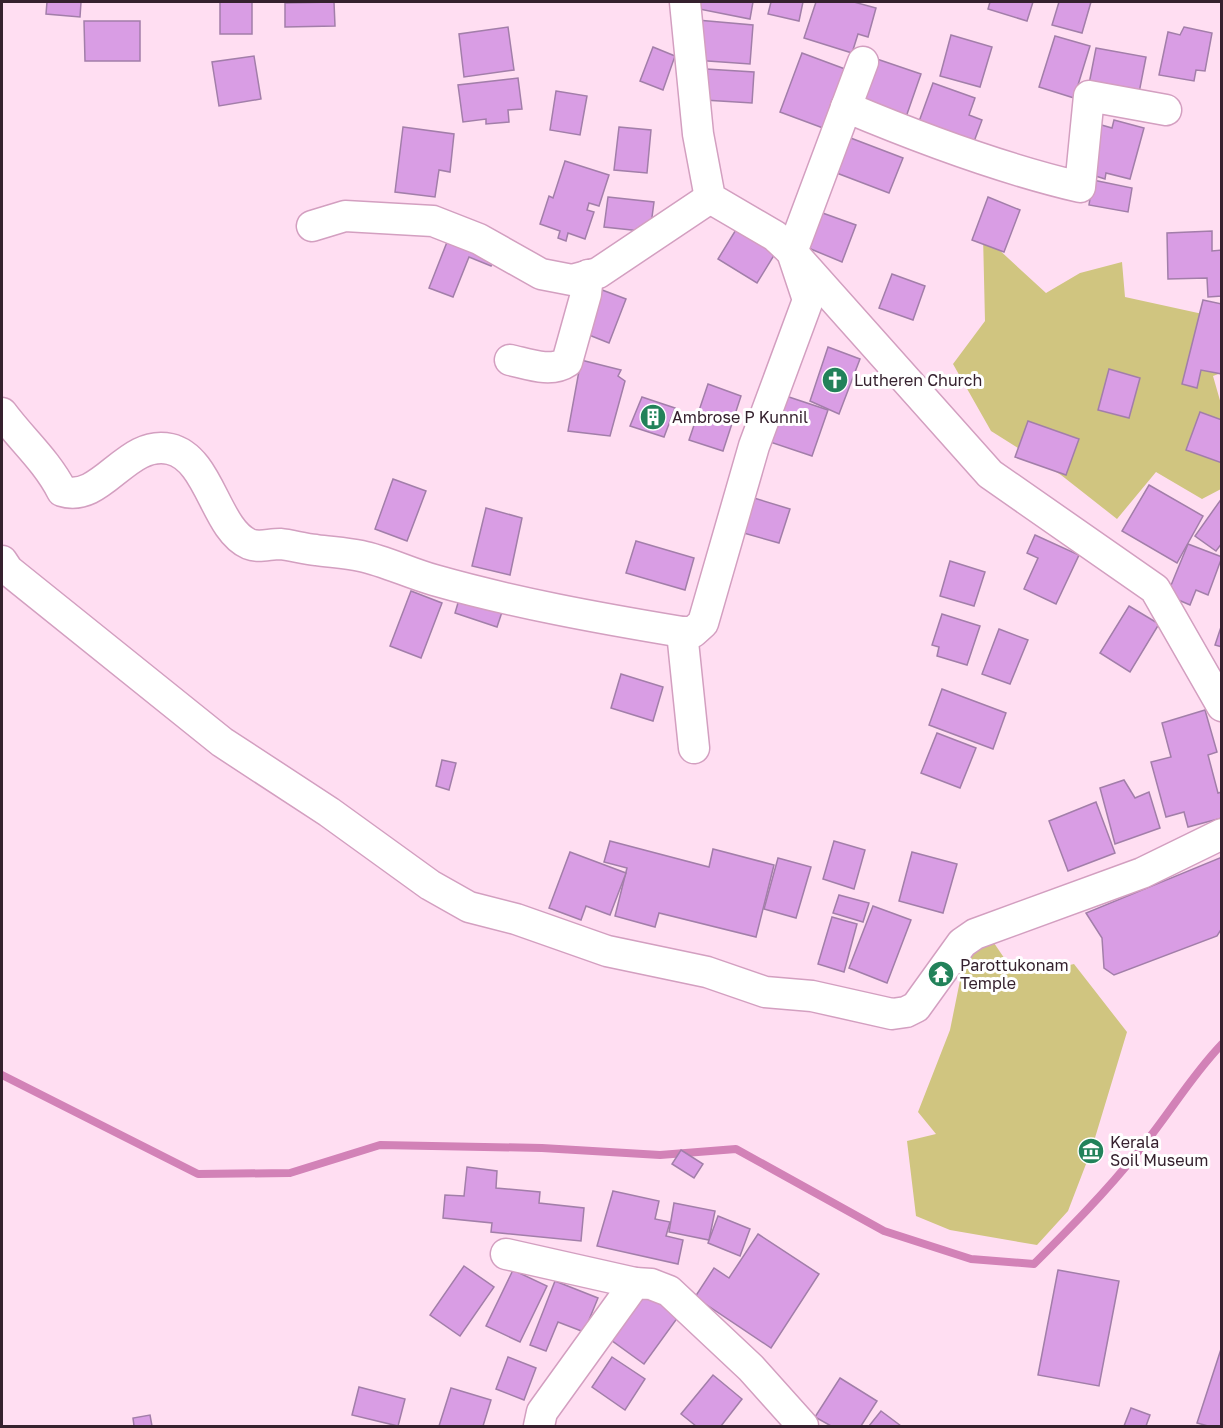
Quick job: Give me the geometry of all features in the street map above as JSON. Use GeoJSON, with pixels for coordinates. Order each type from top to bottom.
{"type":"FeatureCollection","features":[{"type":"Feature","properties":{"kind":"street"},"geometry":{"type":"LineString","coordinates":[[686,2],[698,134],[710,198],[775,236],[792,252],[990,474],[1155,589],[1221,706]]}},
{"type":"Feature","properties":{"kind":"street"},"geometry":{"type":"LineString","coordinates":[[2,413],[13,430],[46,463],[62,490],[70,493],[83,492],[95,485],[146,448],[170,449],[188,458],[219,502],[225,520],[238,537],[250,545],[267,547],[279,544],[362,556],[433,580],[509,598],[588,616],[682,633],[693,632],[704,623],[753,446],[808,300],[792,252],[863,62]]}},
{"type":"Feature","properties":{"kind":"street"},"geometry":{"type":"LineString","coordinates":[[846,106],[904,131],[1017,173],[1080,187],[1089,96],[1166,110]]}},
{"type":"Feature","properties":{"kind":"street"},"geometry":{"type":"LineString","coordinates":[[312,226],[345,216],[433,221],[479,239],[541,274],[565,280],[598,273],[710,198]]}},
{"type":"Feature","properties":{"kind":"street"},"geometry":{"type":"LineString","coordinates":[[510,360],[546,368],[561,366],[567,362],[586,294],[588,275]]}},
{"type":"Feature","properties":{"kind":"street"},"geometry":{"type":"LineString","coordinates":[[2,561],[8,570],[222,742],[329,812],[430,885],[469,907],[516,919],[607,951],[707,972],[765,992],[812,996],[892,1014],[906,1012],[926,997],[962,943],[975,934],[1142,873],[1221,834]]}},
{"type":"Feature","properties":{"kind":"street"},"geometry":{"type":"LineString","coordinates":[[682,633],[694,748]]}},
{"type":"Feature","properties":{"kind":"street"},"geometry":{"type":"LineString","coordinates":[[506,1254],[635,1283],[651,1284],[669,1291],[751,1368],[803,1426]]}},
{"type":"Feature","properties":{"kind":"street"},"geometry":{"type":"LineString","coordinates":[[539,1426],[542,1412],[635,1283]]}},
{"type":"Feature","properties":{"kind":"shaded area"},"geometry":{"type":"Polygon","coordinates":[[[983,235],[1046,293],[1080,273],[1122,262],[1125,297],[1221,318],[1221,373],[1213,376],[1221,404],[1221,489],[1202,499],[1156,472],[1117,519],[1061,475],[991,431],[953,364],[985,321],[983,235]]]}},
{"type":"Feature","properties":{"kind":"shaded area"},"geometry":{"type":"Polygon","coordinates":[[[994,943],[1013,971],[1039,972],[1074,964],[1127,1032],[1091,1151],[1068,1211],[1037,1245],[950,1230],[916,1216],[907,1141],[936,1134],[918,1112],[950,1030],[965,956],[994,943]]]}},
{"type":"Feature","properties":{"kind":"building"},"geometry":{"type":"Polygon","coordinates":[[[47,2],[81,2],[80,17],[46,14],[47,2]]]}},
{"type":"Feature","properties":{"kind":"building"},"geometry":{"type":"Polygon","coordinates":[[[220,2],[252,2],[252,34],[220,34],[220,2]]]}},
{"type":"Feature","properties":{"kind":"building"},"geometry":{"type":"Polygon","coordinates":[[[334,2],[335,26],[285,27],[285,3],[334,2]]]}},
{"type":"Feature","properties":{"kind":"building"},"geometry":{"type":"Polygon","coordinates":[[[695,2],[753,2],[750,19],[694,8],[695,2]]]}},
{"type":"Feature","properties":{"kind":"building"},"geometry":{"type":"Polygon","coordinates":[[[771,2],[803,2],[799,21],[768,14],[771,2]]]}},
{"type":"Feature","properties":{"kind":"building"},"geometry":{"type":"Polygon","coordinates":[[[816,2],[854,2],[876,8],[868,37],[858,34],[852,53],[804,38],[816,2]]]}},
{"type":"Feature","properties":{"kind":"building"},"geometry":{"type":"Polygon","coordinates":[[[990,2],[1033,2],[1027,21],[988,9],[990,2]]]}},
{"type":"Feature","properties":{"kind":"building"},"geometry":{"type":"Polygon","coordinates":[[[1059,2],[1091,2],[1082,33],[1052,25],[1059,2]]]}},
{"type":"Feature","properties":{"kind":"building"},"geometry":{"type":"Polygon","coordinates":[[[697,20],[753,25],[750,64],[694,60],[697,20]]]}},
{"type":"Feature","properties":{"kind":"building"},"geometry":{"type":"Polygon","coordinates":[[[84,21],[140,21],[140,61],[85,61],[84,21]]]}},
{"type":"Feature","properties":{"kind":"building"},"geometry":{"type":"Polygon","coordinates":[[[508,27],[514,70],[464,77],[459,34],[508,27]]]}},
{"type":"Feature","properties":{"kind":"building"},"geometry":{"type":"Polygon","coordinates":[[[1184,27],[1212,33],[1205,71],[1196,70],[1194,81],[1159,75],[1168,32],[1180,35],[1184,27]]]}},
{"type":"Feature","properties":{"kind":"building"},"geometry":{"type":"Polygon","coordinates":[[[951,35],[992,47],[980,87],[940,76],[951,35]]]}},
{"type":"Feature","properties":{"kind":"building"},"geometry":{"type":"Polygon","coordinates":[[[1055,36],[1090,46],[1074,98],[1039,87],[1055,36]]]}},
{"type":"Feature","properties":{"kind":"building"},"geometry":{"type":"Polygon","coordinates":[[[653,47],[675,56],[663,90],[640,81],[653,47]]]}},
{"type":"Feature","properties":{"kind":"building"},"geometry":{"type":"Polygon","coordinates":[[[1096,48],[1146,57],[1139,93],[1089,84],[1096,48]]]}},
{"type":"Feature","properties":{"kind":"building"},"geometry":{"type":"Polygon","coordinates":[[[802,53],[845,69],[823,128],[780,112],[802,53]]]}},
{"type":"Feature","properties":{"kind":"building"},"geometry":{"type":"Polygon","coordinates":[[[254,56],[261,99],[219,106],[212,62],[254,56]]]}},
{"type":"Feature","properties":{"kind":"building"},"geometry":{"type":"Polygon","coordinates":[[[871,57],[921,74],[906,117],[857,100],[871,57]]]}},
{"type":"Feature","properties":{"kind":"building"},"geometry":{"type":"Polygon","coordinates":[[[706,69],[754,72],[752,103],[704,100],[706,69]]]}},
{"type":"Feature","properties":{"kind":"building"},"geometry":{"type":"Polygon","coordinates":[[[518,78],[522,109],[508,110],[509,122],[486,124],[486,119],[463,122],[458,85],[518,78]]]}},
{"type":"Feature","properties":{"kind":"building"},"geometry":{"type":"Polygon","coordinates":[[[933,83],[975,98],[969,115],[982,120],[972,147],[917,127],[933,83]]]}},
{"type":"Feature","properties":{"kind":"building"},"geometry":{"type":"Polygon","coordinates":[[[556,91],[587,96],[580,135],[550,130],[556,91]]]}},
{"type":"Feature","properties":{"kind":"building"},"geometry":{"type":"Polygon","coordinates":[[[1114,120],[1144,128],[1130,179],[1106,173],[1105,179],[1089,174],[1098,124],[1112,128],[1114,120]]]}},
{"type":"Feature","properties":{"kind":"building"},"geometry":{"type":"Polygon","coordinates":[[[403,127],[454,134],[450,172],[439,170],[435,197],[395,192],[403,127]]]}},
{"type":"Feature","properties":{"kind":"building"},"geometry":{"type":"Polygon","coordinates":[[[619,127],[651,130],[647,173],[614,170],[619,127]]]}},
{"type":"Feature","properties":{"kind":"building"},"geometry":{"type":"Polygon","coordinates":[[[848,137],[903,158],[889,193],[834,172],[848,137]]]}},
{"type":"Feature","properties":{"kind":"building"},"geometry":{"type":"Polygon","coordinates":[[[565,161],[609,175],[599,206],[589,203],[587,210],[594,212],[585,239],[568,233],[566,241],[558,238],[560,231],[540,224],[549,196],[553,198],[565,161]]]}},
{"type":"Feature","properties":{"kind":"building"},"geometry":{"type":"Polygon","coordinates":[[[1093,180],[1132,188],[1128,212],[1089,205],[1093,180]]]}},
{"type":"Feature","properties":{"kind":"building"},"geometry":{"type":"Polygon","coordinates":[[[608,197],[654,202],[650,232],[604,227],[608,197]]]}},
{"type":"Feature","properties":{"kind":"building"},"geometry":{"type":"Polygon","coordinates":[[[988,197],[1020,210],[1004,252],[972,240],[988,197]]]}},
{"type":"Feature","properties":{"kind":"building"},"geometry":{"type":"Polygon","coordinates":[[[817,211],[856,225],[842,262],[806,247],[817,211]]]}},
{"type":"Feature","properties":{"kind":"building"},"geometry":{"type":"Polygon","coordinates":[[[737,228],[776,252],[757,283],[718,259],[737,228]]]}},
{"type":"Feature","properties":{"kind":"building"},"geometry":{"type":"Polygon","coordinates":[[[1212,231],[1212,251],[1222,250],[1222,296],[1208,297],[1207,278],[1168,279],[1167,233],[1212,231]]]}},
{"type":"Feature","properties":{"kind":"building"},"geometry":{"type":"Polygon","coordinates":[[[449,237],[495,255],[491,266],[469,257],[453,297],[429,288],[449,237]]]}},
{"type":"Feature","properties":{"kind":"building"},"geometry":{"type":"Polygon","coordinates":[[[892,274],[925,286],[913,320],[879,308],[892,274]]]}},
{"type":"Feature","properties":{"kind":"building"},"geometry":{"type":"Polygon","coordinates":[[[581,282],[626,299],[609,343],[564,325],[581,282]]]}},
{"type":"Feature","properties":{"kind":"building"},"geometry":{"type":"Polygon","coordinates":[[[1203,300],[1222,304],[1222,374],[1201,370],[1197,388],[1182,384],[1203,300]]]}},
{"type":"Feature","properties":{"kind":"building","name":"Lutheren Church"},"geometry":{"type":"Polygon","coordinates":[[[828,347],[860,359],[839,414],[810,401],[828,347]]]}},
{"type":"Feature","properties":{"kind":"building"},"geometry":{"type":"Polygon","coordinates":[[[581,360],[621,370],[618,376],[625,381],[610,436],[568,431],[581,360]]]}},
{"type":"Feature","properties":{"kind":"building"},"geometry":{"type":"Polygon","coordinates":[[[1109,369],[1140,378],[1129,418],[1098,410],[1109,369]]]}},
{"type":"Feature","properties":{"kind":"building"},"geometry":{"type":"Polygon","coordinates":[[[708,384],[741,396],[723,451],[689,440],[708,384]]]}},
{"type":"Feature","properties":{"kind":"building"},"geometry":{"type":"Polygon","coordinates":[[[777,393],[828,410],[812,456],[761,439],[777,393]]]}},
{"type":"Feature","properties":{"kind":"building","name":"Ambrose P Kunnil"},"geometry":{"type":"Polygon","coordinates":[[[642,397],[675,408],[664,437],[630,426],[642,397]]]}},
{"type":"Feature","properties":{"kind":"building"},"geometry":{"type":"Polygon","coordinates":[[[1200,412],[1222,420],[1222,463],[1186,450],[1200,412]]]}},
{"type":"Feature","properties":{"kind":"building"},"geometry":{"type":"Polygon","coordinates":[[[1028,421],[1079,439],[1066,475],[1015,457],[1028,421]]]}},
{"type":"Feature","properties":{"kind":"building"},"geometry":{"type":"Polygon","coordinates":[[[393,479],[426,491],[407,541],[375,529],[393,479]]]}},
{"type":"Feature","properties":{"kind":"building"},"geometry":{"type":"Polygon","coordinates":[[[1149,485],[1203,516],[1177,563],[1122,531],[1149,485]]]}},
{"type":"Feature","properties":{"kind":"building"},"geometry":{"type":"Polygon","coordinates":[[[744,495],[790,509],[779,543],[733,530],[744,495]]]}},
{"type":"Feature","properties":{"kind":"building"},"geometry":{"type":"Polygon","coordinates":[[[1222,498],[1222,543],[1216,551],[1195,536],[1222,498]]]}},
{"type":"Feature","properties":{"kind":"building"},"geometry":{"type":"Polygon","coordinates":[[[486,508],[522,518],[510,575],[472,566],[486,508]]]}},
{"type":"Feature","properties":{"kind":"building"},"geometry":{"type":"Polygon","coordinates":[[[1035,535],[1079,555],[1056,604],[1024,589],[1038,558],[1027,553],[1035,535]]]}},
{"type":"Feature","properties":{"kind":"building"},"geometry":{"type":"Polygon","coordinates":[[[636,541],[694,558],[685,590],[626,573],[636,541]]]}},
{"type":"Feature","properties":{"kind":"building"},"geometry":{"type":"Polygon","coordinates":[[[1188,544],[1222,557],[1208,595],[1196,590],[1190,605],[1167,595],[1188,544]]]}},
{"type":"Feature","properties":{"kind":"building"},"geometry":{"type":"Polygon","coordinates":[[[950,561],[985,572],[974,606],[940,596],[950,561]]]}},
{"type":"Feature","properties":{"kind":"building"},"geometry":{"type":"Polygon","coordinates":[[[463,586],[506,600],[497,627],[455,613],[463,586]]]}},
{"type":"Feature","properties":{"kind":"building"},"geometry":{"type":"Polygon","coordinates":[[[411,591],[442,603],[421,658],[390,646],[411,591]]]}},
{"type":"Feature","properties":{"kind":"building"},"geometry":{"type":"Polygon","coordinates":[[[1129,606],[1159,624],[1130,672],[1100,653],[1129,606]]]}},
{"type":"Feature","properties":{"kind":"building"},"geometry":{"type":"Polygon","coordinates":[[[942,614],[980,626],[967,665],[937,656],[939,647],[932,645],[942,614]]]}},
{"type":"Feature","properties":{"kind":"building"},"geometry":{"type":"Polygon","coordinates":[[[1222,624],[1222,647],[1215,645],[1222,624]]]}},
{"type":"Feature","properties":{"kind":"building"},"geometry":{"type":"Polygon","coordinates":[[[999,629],[1028,640],[1010,684],[982,674],[999,629]]]}},
{"type":"Feature","properties":{"kind":"building"},"geometry":{"type":"Polygon","coordinates":[[[621,674],[663,687],[653,721],[611,708],[621,674]]]}},
{"type":"Feature","properties":{"kind":"building"},"geometry":{"type":"Polygon","coordinates":[[[942,689],[1006,713],[993,749],[929,725],[942,689]]]}},
{"type":"Feature","properties":{"kind":"building"},"geometry":{"type":"Polygon","coordinates":[[[1205,710],[1217,752],[1208,755],[1218,793],[1222,792],[1222,818],[1188,827],[1184,812],[1166,817],[1151,762],[1171,757],[1162,723],[1205,710]]]}},
{"type":"Feature","properties":{"kind":"building"},"geometry":{"type":"Polygon","coordinates":[[[937,733],[976,748],[960,788],[921,773],[937,733]]]}},
{"type":"Feature","properties":{"kind":"building"},"geometry":{"type":"Polygon","coordinates":[[[442,760],[456,763],[449,790],[436,786],[442,760]]]}},
{"type":"Feature","properties":{"kind":"building"},"geometry":{"type":"Polygon","coordinates":[[[1124,780],[1135,798],[1149,792],[1160,828],[1115,844],[1100,788],[1124,780]]]}},
{"type":"Feature","properties":{"kind":"building"},"geometry":{"type":"Polygon","coordinates":[[[1096,802],[1115,853],[1068,871],[1049,821],[1096,802]]]}},
{"type":"Feature","properties":{"kind":"building"},"geometry":{"type":"Polygon","coordinates":[[[610,841],[709,867],[713,849],[774,865],[756,937],[659,913],[655,927],[615,916],[627,868],[604,862],[610,841]]]}},
{"type":"Feature","properties":{"kind":"building"},"geometry":{"type":"Polygon","coordinates":[[[834,841],[865,850],[854,889],[823,879],[834,841]]]}},
{"type":"Feature","properties":{"kind":"building"},"geometry":{"type":"Polygon","coordinates":[[[570,852],[626,873],[610,915],[586,906],[581,920],[549,908],[570,852]]]}},
{"type":"Feature","properties":{"kind":"building"},"geometry":{"type":"Polygon","coordinates":[[[912,852],[957,864],[943,913],[899,901],[912,852]]]}},
{"type":"Feature","properties":{"kind":"building"},"geometry":{"type":"Polygon","coordinates":[[[1222,857],[1222,928],[1217,936],[1114,975],[1104,968],[1102,938],[1086,913],[1222,857]]]}},
{"type":"Feature","properties":{"kind":"building"},"geometry":{"type":"Polygon","coordinates":[[[778,858],[811,867],[796,918],[764,909],[778,858]]]}},
{"type":"Feature","properties":{"kind":"building"},"geometry":{"type":"Polygon","coordinates":[[[839,895],[869,903],[863,922],[833,913],[839,895]]]}},
{"type":"Feature","properties":{"kind":"building"},"geometry":{"type":"Polygon","coordinates":[[[873,906],[911,920],[887,983],[849,968],[873,906]]]}},
{"type":"Feature","properties":{"kind":"building"},"geometry":{"type":"Polygon","coordinates":[[[832,917],[857,924],[844,972],[818,964],[832,917]]]}},
{"type":"Feature","properties":{"kind":"building"},"geometry":{"type":"Polygon","coordinates":[[[681,1150],[703,1164],[694,1178],[672,1164],[681,1150]]]}},
{"type":"Feature","properties":{"kind":"building"},"geometry":{"type":"Polygon","coordinates":[[[467,1167],[497,1171],[496,1188],[540,1192],[539,1203],[584,1208],[581,1241],[491,1232],[492,1223],[443,1218],[445,1195],[464,1196],[467,1167]]]}},
{"type":"Feature","properties":{"kind":"building"},"geometry":{"type":"Polygon","coordinates":[[[613,1191],[659,1201],[655,1219],[670,1222],[666,1236],[683,1240],[678,1264],[597,1246],[613,1191]]]}},
{"type":"Feature","properties":{"kind":"building"},"geometry":{"type":"Polygon","coordinates":[[[674,1203],[715,1211],[709,1240],[669,1232],[674,1203]]]}},
{"type":"Feature","properties":{"kind":"building"},"geometry":{"type":"Polygon","coordinates":[[[718,1216],[750,1229],[740,1256],[708,1243],[718,1216]]]}},
{"type":"Feature","properties":{"kind":"building"},"geometry":{"type":"Polygon","coordinates":[[[758,1234],[819,1274],[771,1348],[695,1297],[714,1268],[729,1278],[758,1234]]]}},
{"type":"Feature","properties":{"kind":"building"},"geometry":{"type":"Polygon","coordinates":[[[464,1266],[494,1287],[460,1336],[430,1315],[464,1266]]]}},
{"type":"Feature","properties":{"kind":"building"},"geometry":{"type":"Polygon","coordinates":[[[513,1270],[547,1286],[520,1342],[486,1326],[513,1270]]]}},
{"type":"Feature","properties":{"kind":"building"},"geometry":{"type":"Polygon","coordinates":[[[1058,1270],[1119,1281],[1099,1386],[1038,1375],[1058,1270]]]}},
{"type":"Feature","properties":{"kind":"building"},"geometry":{"type":"Polygon","coordinates":[[[555,1281],[598,1298],[584,1332],[558,1322],[546,1351],[530,1345],[555,1281]]]}},
{"type":"Feature","properties":{"kind":"building"},"geometry":{"type":"Polygon","coordinates":[[[649,1289],[681,1313],[644,1364],[611,1340],[649,1289]]]}},
{"type":"Feature","properties":{"kind":"building"},"geometry":{"type":"Polygon","coordinates":[[[1222,1346],[1222,1426],[1208,1426],[1197,1423],[1222,1346]]]}},
{"type":"Feature","properties":{"kind":"building"},"geometry":{"type":"Polygon","coordinates":[[[508,1357],[536,1368],[524,1400],[496,1389],[508,1357]]]}},
{"type":"Feature","properties":{"kind":"building"},"geometry":{"type":"Polygon","coordinates":[[[612,1357],[645,1379],[625,1410],[592,1387],[612,1357]]]}},
{"type":"Feature","properties":{"kind":"building"},"geometry":{"type":"Polygon","coordinates":[[[713,1375],[742,1399],[721,1426],[696,1426],[681,1414],[713,1375]]]}},
{"type":"Feature","properties":{"kind":"building"},"geometry":{"type":"Polygon","coordinates":[[[840,1378],[877,1401],[861,1426],[831,1426],[815,1417],[840,1378]]]}},
{"type":"Feature","properties":{"kind":"building"},"geometry":{"type":"Polygon","coordinates":[[[359,1387],[405,1399],[398,1426],[352,1415],[359,1387]]]}},
{"type":"Feature","properties":{"kind":"building"},"geometry":{"type":"Polygon","coordinates":[[[451,1388],[491,1400],[483,1426],[439,1426],[451,1388]]]}},
{"type":"Feature","properties":{"kind":"building"},"geometry":{"type":"Polygon","coordinates":[[[1131,1408],[1150,1415],[1146,1426],[1124,1426],[1131,1408]]]}},
{"type":"Feature","properties":{"kind":"building"},"geometry":{"type":"Polygon","coordinates":[[[881,1411],[901,1426],[869,1426],[881,1411]]]}},
{"type":"Feature","properties":{"kind":"building"},"geometry":{"type":"Polygon","coordinates":[[[150,1415],[152,1426],[134,1426],[133,1418],[150,1415]]]}},
{"type":"Feature","properties":{"kind":"waterway"},"geometry":{"type":"LineString","coordinates":[[2,1075],[198,1174],[290,1173],[380,1145],[542,1148],[660,1155],[736,1149],[884,1231],[971,1259],[1034,1264],[1125,1168],[1199,1070],[1222,1044]]}},
{"type":"Feature","properties":{"kind":"place","name":"Lutheren Church"},"geometry":{"type":"Point","coordinates":[835,380]}},
{"type":"Feature","properties":{"kind":"place","name":"Ambrose P Kunnil"},"geometry":{"type":"Point","coordinates":[653,417]}},
{"type":"Feature","properties":{"kind":"place","name":"Parottukonam Temple"},"geometry":{"type":"Point","coordinates":[941,974]}},
{"type":"Feature","properties":{"kind":"place","name":"Kerala Soil Museum"},"geometry":{"type":"Point","coordinates":[1091,1151]}}]}
